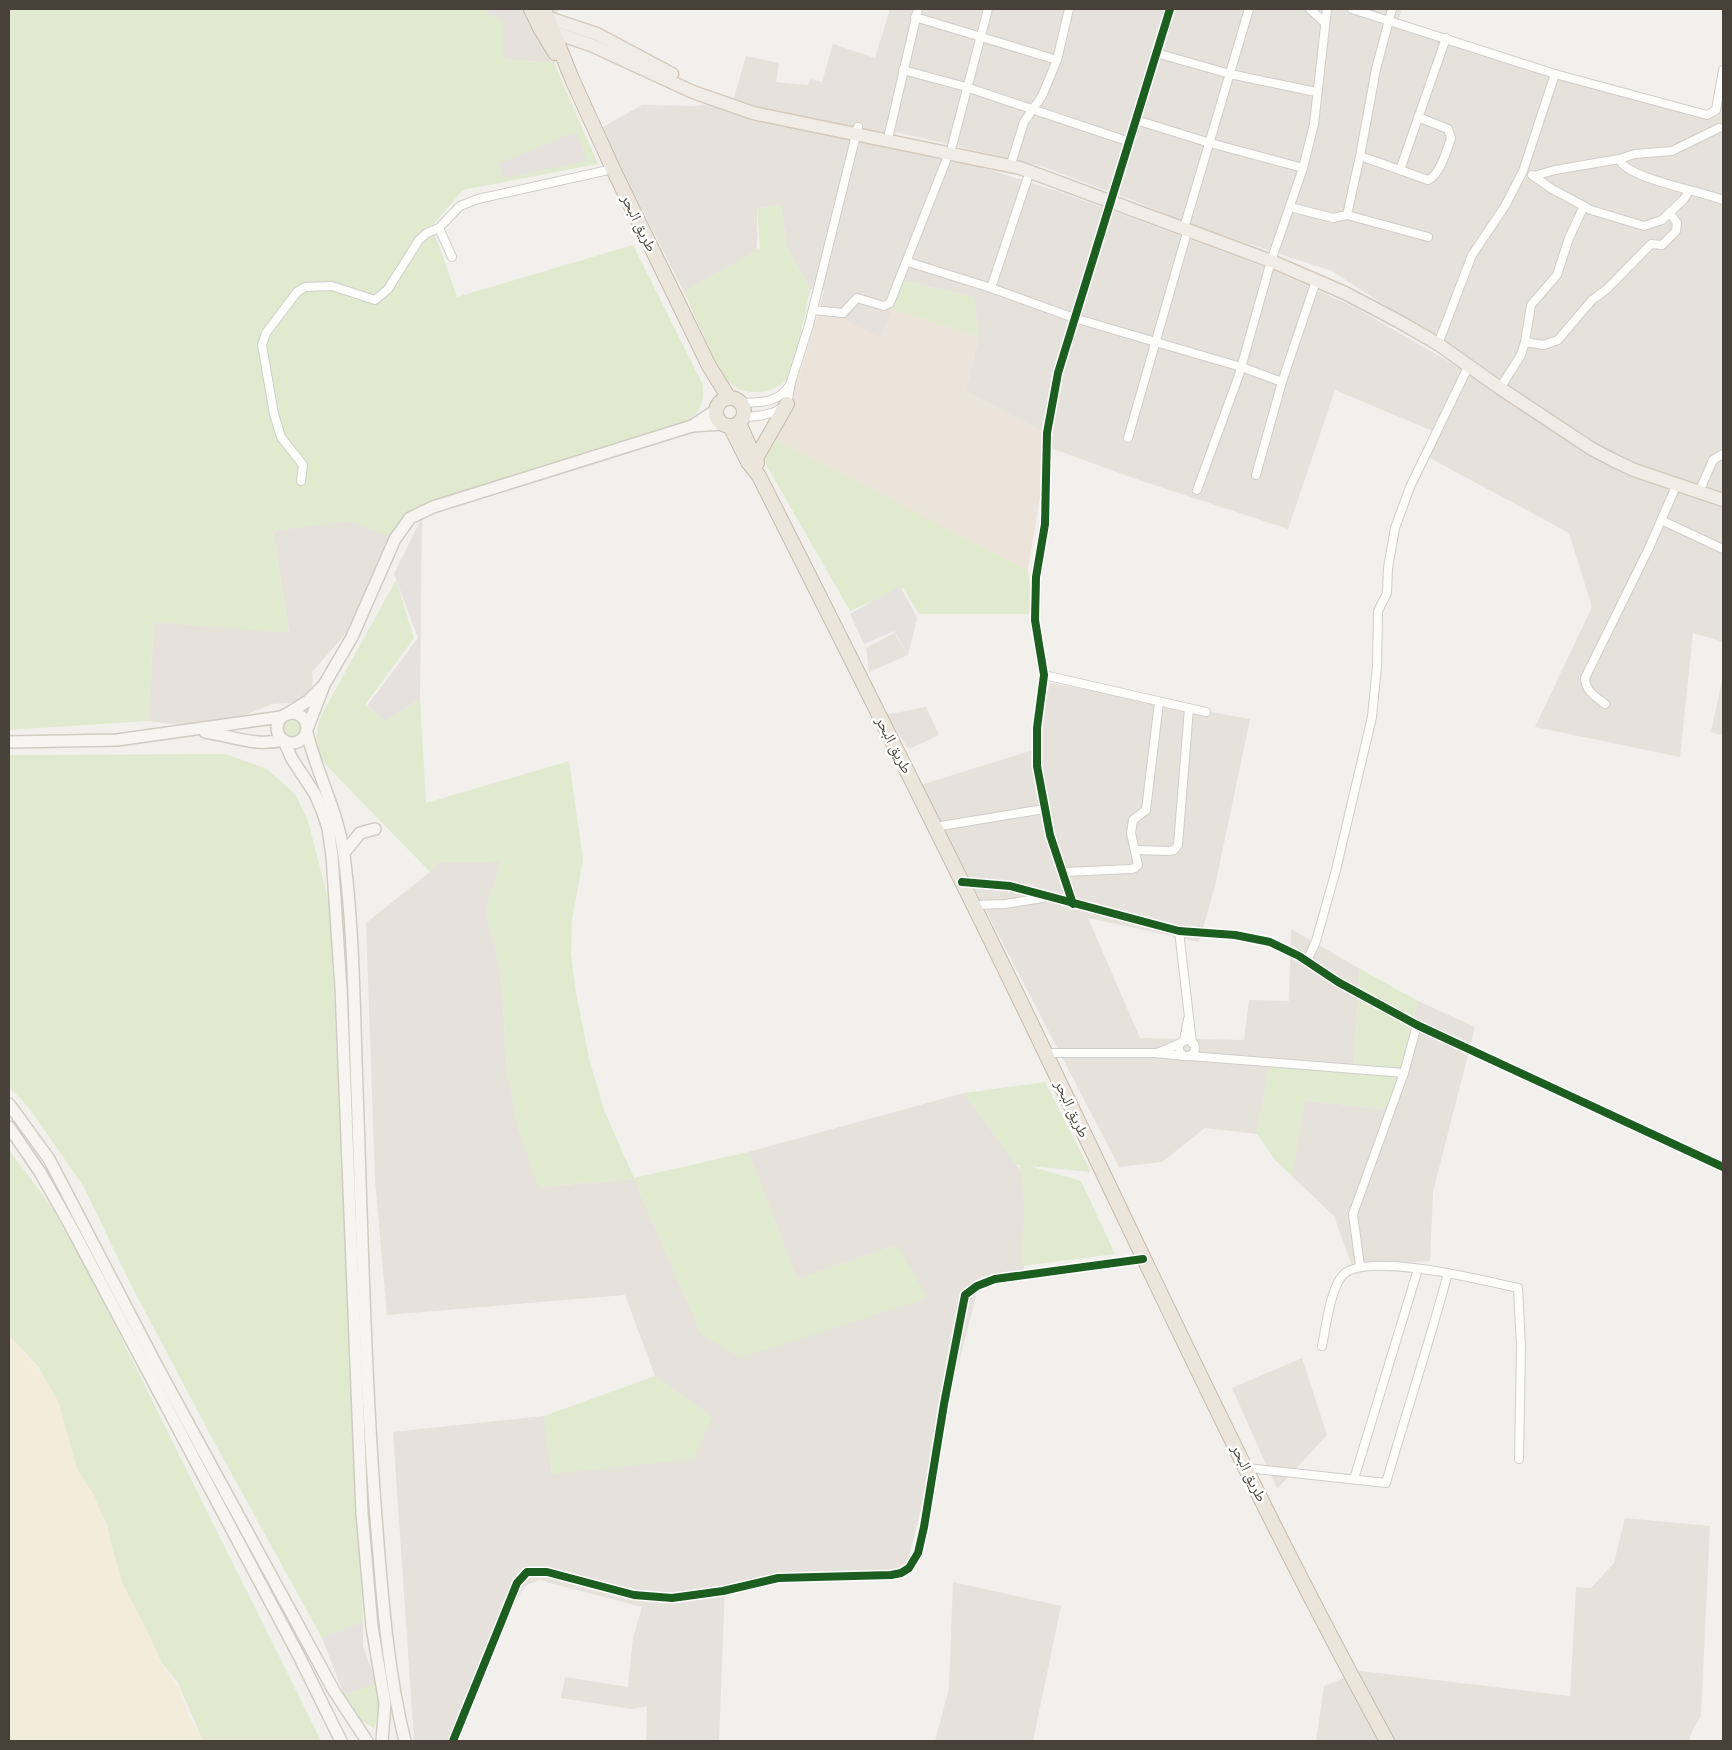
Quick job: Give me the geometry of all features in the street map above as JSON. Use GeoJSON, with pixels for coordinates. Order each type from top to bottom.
{"type":"FeatureCollection","features":[{"type":"Feature","properties":{"kind":"highway","name":"طريق البحر"},"geometry":{"type":"LineString","coordinates":[[539,17],[572,79],[613,169],[709,366],[735,400]]}},
{"type":"Feature","properties":{"kind":"highway","name":"طريق البحر"},"geometry":{"type":"LineString","coordinates":[[709,366],[716,409]]}},
{"type":"Feature","properties":{"kind":"highway"},"geometry":{"type":"LineString","coordinates":[[735,400],[744,412],[734,423],[716,416],[716,409],[720,403],[735,400]]}},
{"type":"Feature","properties":{"kind":"highway"},"geometry":{"type":"LineString","coordinates":[[756,458],[788,404]]}},
{"type":"Feature","properties":{"kind":"highway","name":"طريق البحر"},"geometry":{"type":"LineString","coordinates":[[734,423],[756,458],[759,476]]}},
{"type":"Feature","properties":{"kind":"highway","name":"طريق البحر"},"geometry":{"type":"LineString","coordinates":[[734,423],[744,456],[759,476],[935,827],[1046,1053],[1143,1259],[1332,1641],[1387,1741]]}},
{"type":"Feature","properties":{"kind":"main road"},"geometry":{"type":"LineString","coordinates":[[539,17],[592,45],[693,92],[857,131],[950,150]]}},
{"type":"Feature","properties":{"kind":"main road"},"geometry":{"type":"LineString","coordinates":[[857,131],[889,134],[1018,167],[1271,261],[1369,305],[1438,344],[1592,449],[1634,470],[1723,500]]}},
{"type":"Feature","properties":{"kind":"main road"},"geometry":{"type":"LineString","coordinates":[[692,426],[716,409]]}},
{"type":"Feature","properties":{"kind":"main road"},"geometry":{"type":"LineString","coordinates":[[193,731],[259,743],[283,740],[294,743],[300,741],[316,709],[324,685],[352,637],[395,539],[410,518],[433,507],[692,426],[734,423]]}},
{"type":"Feature","properties":{"kind":"main road"},"geometry":{"type":"LineString","coordinates":[[324,685],[308,701],[284,716],[277,726],[292,759],[322,810],[328,828],[341,887],[353,991],[370,1443],[383,1607],[405,1741]]}},
{"type":"Feature","properties":{"kind":"main road"},"geometry":{"type":"LineString","coordinates":[[9,742],[117,740],[193,731],[294,713],[301,715],[307,730],[319,774],[335,814],[344,853],[341,887],[362,1513],[371,1618],[385,1703],[382,1741]]}},
{"type":"Feature","properties":{"kind":"main road"},"geometry":{"type":"LineString","coordinates":[[344,853],[360,833],[375,829]]}},
{"type":"Feature","properties":{"kind":"main road"},"geometry":{"type":"LineString","coordinates":[[9,1104],[49,1159],[158,1368],[334,1692],[367,1741]]}},
{"type":"Feature","properties":{"kind":"main road"},"geometry":{"type":"LineString","coordinates":[[9,1127],[40,1172],[70,1225],[299,1656],[341,1741]]}},
{"type":"Feature","properties":{"kind":"main road"},"geometry":{"type":"LineString","coordinates":[[380,1676],[393,1671]]}},
{"type":"Feature","properties":{"kind":"street"},"geometry":{"type":"LineString","coordinates":[[889,134],[918,9]]}},
{"type":"Feature","properties":{"kind":"street"},"geometry":{"type":"LineString","coordinates":[[813,310],[843,313],[857,298],[888,305],[908,262],[950,150],[988,9]]}},
{"type":"Feature","properties":{"kind":"street"},"geometry":{"type":"LineString","coordinates":[[991,288],[1018,167],[1024,122],[1042,96],[1057,60],[1069,9]]}},
{"type":"Feature","properties":{"kind":"street"},"geometry":{"type":"LineString","coordinates":[[1073,904],[1044,809],[1037,766],[1037,728],[1044,675],[1035,620],[1036,577],[1045,524],[1047,433],[1058,374],[1074,318],[1112,201],[1170,9]]}},
{"type":"Feature","properties":{"kind":"street"},"geometry":{"type":"LineString","coordinates":[[1128,438],[1157,343],[1186,229],[1249,9]]}},
{"type":"Feature","properties":{"kind":"street"},"geometry":{"type":"LineString","coordinates":[[1310,9],[1324,22]]}},
{"type":"Feature","properties":{"kind":"street"},"geometry":{"type":"LineString","coordinates":[[1197,490],[1241,367],[1271,261],[1303,168],[1314,124],[1316,92],[1327,9]]}},
{"type":"Feature","properties":{"kind":"street"},"geometry":{"type":"LineString","coordinates":[[1352,9],[1555,74],[1700,114],[1711,114]]}},
{"type":"Feature","properties":{"kind":"street"},"geometry":{"type":"LineString","coordinates":[[1347,215],[1376,70],[1392,9]]}},
{"type":"Feature","properties":{"kind":"street"},"geometry":{"type":"LineString","coordinates":[[915,17],[1057,60]]}},
{"type":"Feature","properties":{"kind":"street"},"geometry":{"type":"LineString","coordinates":[[1400,170],[1446,38]]}},
{"type":"Feature","properties":{"kind":"street"},"geometry":{"type":"LineString","coordinates":[[1156,52],[1230,74],[1316,92]]}},
{"type":"Feature","properties":{"kind":"street"},"geometry":{"type":"LineString","coordinates":[[903,70],[966,87],[1130,142]]}},
{"type":"Feature","properties":{"kind":"street"},"geometry":{"type":"LineString","coordinates":[[1711,114],[1718,104],[1723,70]]}},
{"type":"Feature","properties":{"kind":"street"},"geometry":{"type":"LineString","coordinates":[[1438,344],[1472,255],[1505,206],[1523,171],[1555,74]]}},
{"type":"Feature","properties":{"kind":"street"},"geometry":{"type":"LineString","coordinates":[[1534,176],[1636,154],[1672,151],[1721,128],[1711,114]]}},
{"type":"Feature","properties":{"kind":"street"},"geometry":{"type":"LineString","coordinates":[[1360,156],[1428,180],[1431,179],[1452,138],[1448,129],[1418,117]]}},
{"type":"Feature","properties":{"kind":"street"},"geometry":{"type":"LineString","coordinates":[[1136,120],[1210,143],[1303,168]]}},
{"type":"Feature","properties":{"kind":"street"},"geometry":{"type":"LineString","coordinates":[[734,423],[768,415],[788,404],[791,382],[813,310],[857,131]]}},
{"type":"Feature","properties":{"kind":"street"},"geometry":{"type":"LineString","coordinates":[[1619,159],[1624,166],[1642,175],[1723,200]]}},
{"type":"Feature","properties":{"kind":"street"},"geometry":{"type":"LineString","coordinates":[[301,481],[303,465],[281,437],[274,414],[262,345],[266,333],[297,292],[305,287],[332,286],[375,300],[388,289],[419,240],[427,232],[439,228],[460,206],[478,199],[613,169]]}},
{"type":"Feature","properties":{"kind":"street"},"geometry":{"type":"LineString","coordinates":[[1523,171],[1584,206],[1622,221],[1644,226],[1654,224],[1670,213],[1689,191]]}},
{"type":"Feature","properties":{"kind":"street"},"geometry":{"type":"LineString","coordinates":[[1500,388],[1521,354],[1526,342],[1531,305],[1557,275],[1569,238],[1584,206]]}},
{"type":"Feature","properties":{"kind":"street"},"geometry":{"type":"LineString","coordinates":[[1290,207],[1333,218],[1347,215],[1428,236]]}},
{"type":"Feature","properties":{"kind":"street"},"geometry":{"type":"LineString","coordinates":[[1526,342],[1544,345],[1558,340],[1592,300],[1619,278],[1645,248],[1651,244],[1662,245],[1672,237],[1677,223],[1670,213]]}},
{"type":"Feature","properties":{"kind":"street"},"geometry":{"type":"LineString","coordinates":[[439,228],[452,257]]}},
{"type":"Feature","properties":{"kind":"street"},"geometry":{"type":"LineString","coordinates":[[908,262],[991,288],[1074,318],[1241,367],[1282,382]]}},
{"type":"Feature","properties":{"kind":"street"},"geometry":{"type":"LineString","coordinates":[[1256,475],[1282,382],[1316,281]]}},
{"type":"Feature","properties":{"kind":"street"},"geometry":{"type":"LineString","coordinates":[[1307,961],[1336,870],[1372,718],[1377,666],[1378,611],[1386,598],[1388,568],[1395,528],[1410,487],[1469,365]]}},
{"type":"Feature","properties":{"kind":"street"},"geometry":{"type":"LineString","coordinates":[[735,400],[767,402],[776,400],[784,394],[791,382]]}},
{"type":"Feature","properties":{"kind":"street"},"geometry":{"type":"LineString","coordinates":[[1699,492],[1713,460],[1723,454]]}},
{"type":"Feature","properties":{"kind":"street"},"geometry":{"type":"LineString","coordinates":[[1605,704],[1592,695],[1585,685],[1585,678],[1677,484]]}},
{"type":"Feature","properties":{"kind":"street"},"geometry":{"type":"LineString","coordinates":[[1661,520],[1723,550]]}},
{"type":"Feature","properties":{"kind":"street"},"geometry":{"type":"LineString","coordinates":[[1044,675],[1206,712]]}},
{"type":"Feature","properties":{"kind":"street"},"geometry":{"type":"LineString","coordinates":[[1064,872],[1135,868],[1138,865],[1131,833],[1133,820],[1146,810],[1159,702]]}},
{"type":"Feature","properties":{"kind":"street"},"geometry":{"type":"LineString","coordinates":[[1135,850],[1169,851],[1174,850],[1178,845],[1189,708]]}},
{"type":"Feature","properties":{"kind":"street"},"geometry":{"type":"LineString","coordinates":[[935,827],[1044,809]]}},
{"type":"Feature","properties":{"kind":"street"},"geometry":{"type":"LineString","coordinates":[[962,882],[1010,886],[1179,931],[1257,938],[1283,948],[1307,961],[1338,982],[1417,1025],[1723,1168]]}},
{"type":"Feature","properties":{"kind":"street"},"geometry":{"type":"LineString","coordinates":[[974,905],[1005,904],[1052,897]]}},
{"type":"Feature","properties":{"kind":"street"},"geometry":{"type":"LineString","coordinates":[[1179,931],[1188,1019],[1194,1051],[1187,1056]]}},
{"type":"Feature","properties":{"kind":"street"},"geometry":{"type":"LineString","coordinates":[[1187,1056],[1180,1052],[1188,1019]]}},
{"type":"Feature","properties":{"kind":"street"},"geometry":{"type":"LineString","coordinates":[[1360,1266],[1353,1214],[1404,1074],[1417,1025]]}},
{"type":"Feature","properties":{"kind":"street"},"geometry":{"type":"LineString","coordinates":[[1155,1053],[1183,1042],[1193,1044],[1217,1058]]}},
{"type":"Feature","properties":{"kind":"street"},"geometry":{"type":"LineString","coordinates":[[1046,1053],[1155,1053],[1404,1074]]}},
{"type":"Feature","properties":{"kind":"street"},"geometry":{"type":"LineString","coordinates":[[453,1741],[517,1583],[526,1572],[548,1572],[634,1595],[672,1598],[723,1591],[778,1578],[891,1575],[909,1568],[918,1553],[924,1527],[944,1404],[965,1295],[978,1286],[995,1279],[1143,1259]]}},
{"type":"Feature","properties":{"kind":"street"},"geometry":{"type":"LineString","coordinates":[[1322,1346],[1335,1291],[1343,1275],[1360,1266],[1418,1269],[1448,1273],[1518,1288],[1521,1347],[1518,1459]]}},
{"type":"Feature","properties":{"kind":"street"},"geometry":{"type":"LineString","coordinates":[[1354,1479],[1418,1269]]}},
{"type":"Feature","properties":{"kind":"street"},"geometry":{"type":"LineString","coordinates":[[1247,1468],[1386,1483],[1409,1403],[1429,1343],[1448,1273]]}},
{"type":"Feature","properties":{"kind":"shaded area"},"geometry":{"type":"Polygon","coordinates":[[[485,9],[557,9],[569,41],[554,63],[503,59],[503,22],[485,13],[485,9]]]}},
{"type":"Feature","properties":{"kind":"shaded area"},"geometry":{"type":"Polygon","coordinates":[[[890,9],[1402,9],[1397,24],[1693,116],[1716,116],[1723,69],[1723,642],[1693,633],[1680,757],[1535,727],[1592,607],[1569,533],[1428,457],[1435,432],[1335,390],[1288,529],[1136,479],[1048,447],[1045,433],[966,391],[979,337],[974,297],[903,281],[881,339],[820,307],[824,290],[810,289],[787,248],[781,205],[757,208],[757,250],[684,292],[601,128],[642,105],[695,106],[733,101],[746,56],[779,63],[776,82],[808,85],[810,79],[822,82],[833,44],[875,58],[890,9]],[[896,132],[891,147],[978,166],[1063,193],[1268,268],[1354,307],[1465,371],[1464,357],[1332,271],[1189,224],[1135,201],[1041,166],[896,132]]]}},
{"type":"Feature","properties":{"kind":"shaded area"},"geometry":{"type":"Polygon","coordinates":[[[576,132],[587,161],[503,178],[499,163],[576,132]]]}},
{"type":"Feature","properties":{"kind":"shaded area"},"geometry":{"type":"Polygon","coordinates":[[[820,307],[881,338],[891,309],[979,337],[966,391],[1046,433],[1048,447],[1028,570],[769,436],[801,370],[820,307]]]}},
{"type":"Feature","properties":{"kind":"shaded area"},"geometry":{"type":"Polygon","coordinates":[[[422,517],[420,698],[386,721],[367,706],[418,638],[394,574],[422,517]]]}},
{"type":"Feature","properties":{"kind":"shaded area"},"geometry":{"type":"Polygon","coordinates":[[[348,520],[392,537],[350,629],[312,672],[313,681],[307,702],[272,704],[233,720],[191,726],[148,721],[154,622],[289,632],[273,531],[348,520]]]}},
{"type":"Feature","properties":{"kind":"shaded area"},"geometry":{"type":"Polygon","coordinates":[[[900,586],[917,618],[908,655],[894,631],[864,644],[850,614],[900,586]]]}},
{"type":"Feature","properties":{"kind":"shaded area"},"geometry":{"type":"Polygon","coordinates":[[[894,633],[908,655],[869,672],[866,648],[894,633]]]}},
{"type":"Feature","properties":{"kind":"shaded area"},"geometry":{"type":"Polygon","coordinates":[[[1723,676],[1723,736],[1711,732],[1723,676]]]}},
{"type":"Feature","properties":{"kind":"shaded area"},"geometry":{"type":"Polygon","coordinates":[[[1050,683],[1250,719],[1215,886],[1199,942],[1088,918],[1140,1038],[1244,1040],[1249,1000],[1289,1001],[1291,929],[1360,969],[1354,1065],[1270,1061],[1257,1134],[1205,1128],[1162,1162],[1119,1167],[921,785],[1033,750],[1050,683]]]}},
{"type":"Feature","properties":{"kind":"shaded area"},"geometry":{"type":"Polygon","coordinates":[[[926,707],[939,735],[909,749],[885,715],[926,707]]]}},
{"type":"Feature","properties":{"kind":"shaded area"},"geometry":{"type":"Polygon","coordinates":[[[501,861],[486,911],[501,970],[507,1070],[519,1131],[539,1187],[634,1179],[702,1335],[897,1245],[797,1279],[748,1152],[964,1093],[1025,1176],[1024,1270],[981,1277],[905,1571],[808,1575],[725,1586],[719,1741],[646,1741],[647,1706],[632,1709],[561,1698],[565,1677],[628,1687],[633,1638],[642,1607],[539,1580],[527,1585],[521,1592],[450,1741],[414,1741],[393,1432],[544,1416],[552,1474],[712,1417],[655,1376],[625,1295],[387,1315],[375,1180],[366,923],[430,872],[438,862],[501,861]]]}},
{"type":"Feature","properties":{"kind":"shaded area"},"geometry":{"type":"Polygon","coordinates":[[[1418,1001],[1475,1027],[1433,1192],[1430,1261],[1352,1266],[1334,1216],[1292,1176],[1304,1100],[1390,1110],[1418,1001]]]}},
{"type":"Feature","properties":{"kind":"shaded area"},"geometry":{"type":"Polygon","coordinates":[[[1302,1358],[1327,1435],[1277,1489],[1232,1388],[1302,1358]]]}},
{"type":"Feature","properties":{"kind":"shaded area"},"geometry":{"type":"Polygon","coordinates":[[[1625,1518],[1710,1526],[1701,1715],[1689,1738],[1691,1741],[1316,1741],[1324,1686],[1361,1671],[1570,1696],[1576,1587],[1591,1588],[1614,1563],[1625,1518]]]}},
{"type":"Feature","properties":{"kind":"shaded area"},"geometry":{"type":"Polygon","coordinates":[[[953,1582],[1061,1606],[1033,1741],[935,1741],[949,1688],[953,1582]]]}},
{"type":"Feature","properties":{"kind":"shaded area"},"geometry":{"type":"Polygon","coordinates":[[[363,1622],[363,1645],[376,1683],[344,1695],[322,1638],[363,1622]]]}},
{"type":"Feature","properties":{"kind":"green space"},"geometry":{"type":"Polygon","coordinates":[[[9,9],[485,9],[485,13],[503,22],[503,59],[554,63],[598,164],[463,190],[432,226],[457,297],[633,245],[703,385],[699,410],[691,418],[678,425],[425,504],[404,515],[392,537],[348,521],[273,531],[289,633],[154,622],[148,721],[9,730],[9,9]]]}},
{"type":"Feature","properties":{"kind":"green space"},"geometry":{"type":"Polygon","coordinates":[[[781,205],[787,248],[810,289],[798,349],[789,377],[774,389],[749,392],[736,387],[721,374],[684,292],[760,248],[757,208],[781,205]]]}},
{"type":"Feature","properties":{"kind":"green space"},"geometry":{"type":"Polygon","coordinates":[[[902,281],[974,297],[979,337],[891,309],[902,281]]]}},
{"type":"Feature","properties":{"kind":"green space"},"geometry":{"type":"Polygon","coordinates":[[[769,436],[1028,570],[1033,614],[919,614],[903,588],[850,611],[760,454],[769,436]]]}},
{"type":"Feature","properties":{"kind":"green space"},"geometry":{"type":"Polygon","coordinates":[[[396,580],[414,638],[365,705],[386,721],[420,698],[426,803],[569,761],[583,860],[572,919],[571,953],[575,987],[589,1058],[604,1110],[634,1178],[748,1152],[797,1279],[897,1245],[927,1298],[740,1358],[702,1335],[634,1179],[538,1187],[519,1131],[507,1070],[501,970],[486,911],[501,861],[439,862],[430,872],[327,766],[318,748],[316,735],[322,714],[396,580]]]}},
{"type":"Feature","properties":{"kind":"green space"},"geometry":{"type":"Polygon","coordinates":[[[288,717],[296,717],[302,723],[302,731],[296,737],[288,737],[282,731],[282,723],[288,717]]]}},
{"type":"Feature","properties":{"kind":"green space"},"geometry":{"type":"Polygon","coordinates":[[[226,754],[267,769],[295,794],[308,821],[329,902],[352,1341],[363,1622],[322,1638],[212,1438],[130,1283],[84,1187],[29,1108],[9,1087],[9,755],[226,754]]]}},
{"type":"Feature","properties":{"kind":"green space"},"geometry":{"type":"Polygon","coordinates":[[[1360,969],[1418,1001],[1390,1110],[1304,1100],[1292,1176],[1276,1161],[1257,1134],[1270,1061],[1354,1065],[1360,969]]]}},
{"type":"Feature","properties":{"kind":"green space"},"geometry":{"type":"Polygon","coordinates":[[[1045,1082],[1091,1172],[1029,1166],[1081,1181],[1115,1254],[1021,1266],[1024,1207],[1020,1165],[1017,1165],[964,1093],[1045,1082]]]}},
{"type":"Feature","properties":{"kind":"green space"},"geometry":{"type":"Polygon","coordinates":[[[9,1150],[50,1205],[89,1273],[321,1741],[203,1741],[178,1683],[162,1663],[121,1584],[106,1522],[73,1468],[57,1401],[39,1368],[9,1335],[9,1150]]]}},
{"type":"Feature","properties":{"kind":"green space"},"geometry":{"type":"Polygon","coordinates":[[[655,1376],[712,1417],[694,1459],[552,1474],[544,1416],[655,1376]]]}},
{"type":"Feature","properties":{"kind":"green space"},"geometry":{"type":"Polygon","coordinates":[[[376,1682],[380,1705],[374,1728],[358,1719],[345,1695],[376,1682]]]}},
{"type":"Feature","properties":{"kind":"sand"},"geometry":{"type":"Polygon","coordinates":[[[9,1335],[43,1375],[59,1403],[77,1469],[95,1497],[105,1523],[123,1584],[151,1638],[161,1663],[179,1689],[189,1717],[204,1741],[9,1741],[9,1335]]]}},
{"type":"Feature","properties":{"kind":"cycle path"},"geometry":{"type":"LineString","coordinates":[[1073,904],[1050,835],[1037,766],[1037,728],[1044,675],[1035,620],[1036,577],[1045,524],[1047,433],[1058,373],[1170,9]]}},
{"type":"Feature","properties":{"kind":"cycle path"},"geometry":{"type":"LineString","coordinates":[[962,882],[1010,886],[1179,931],[1235,935],[1270,942],[1299,956],[1338,982],[1417,1025],[1723,1167]]}},
{"type":"Feature","properties":{"kind":"cycle path"},"geometry":{"type":"LineString","coordinates":[[453,1741],[517,1583],[527,1572],[547,1572],[634,1595],[672,1598],[723,1591],[778,1578],[891,1575],[901,1573],[909,1568],[918,1553],[924,1527],[944,1404],[965,1295],[977,1286],[995,1279],[1143,1259]]}}]}
